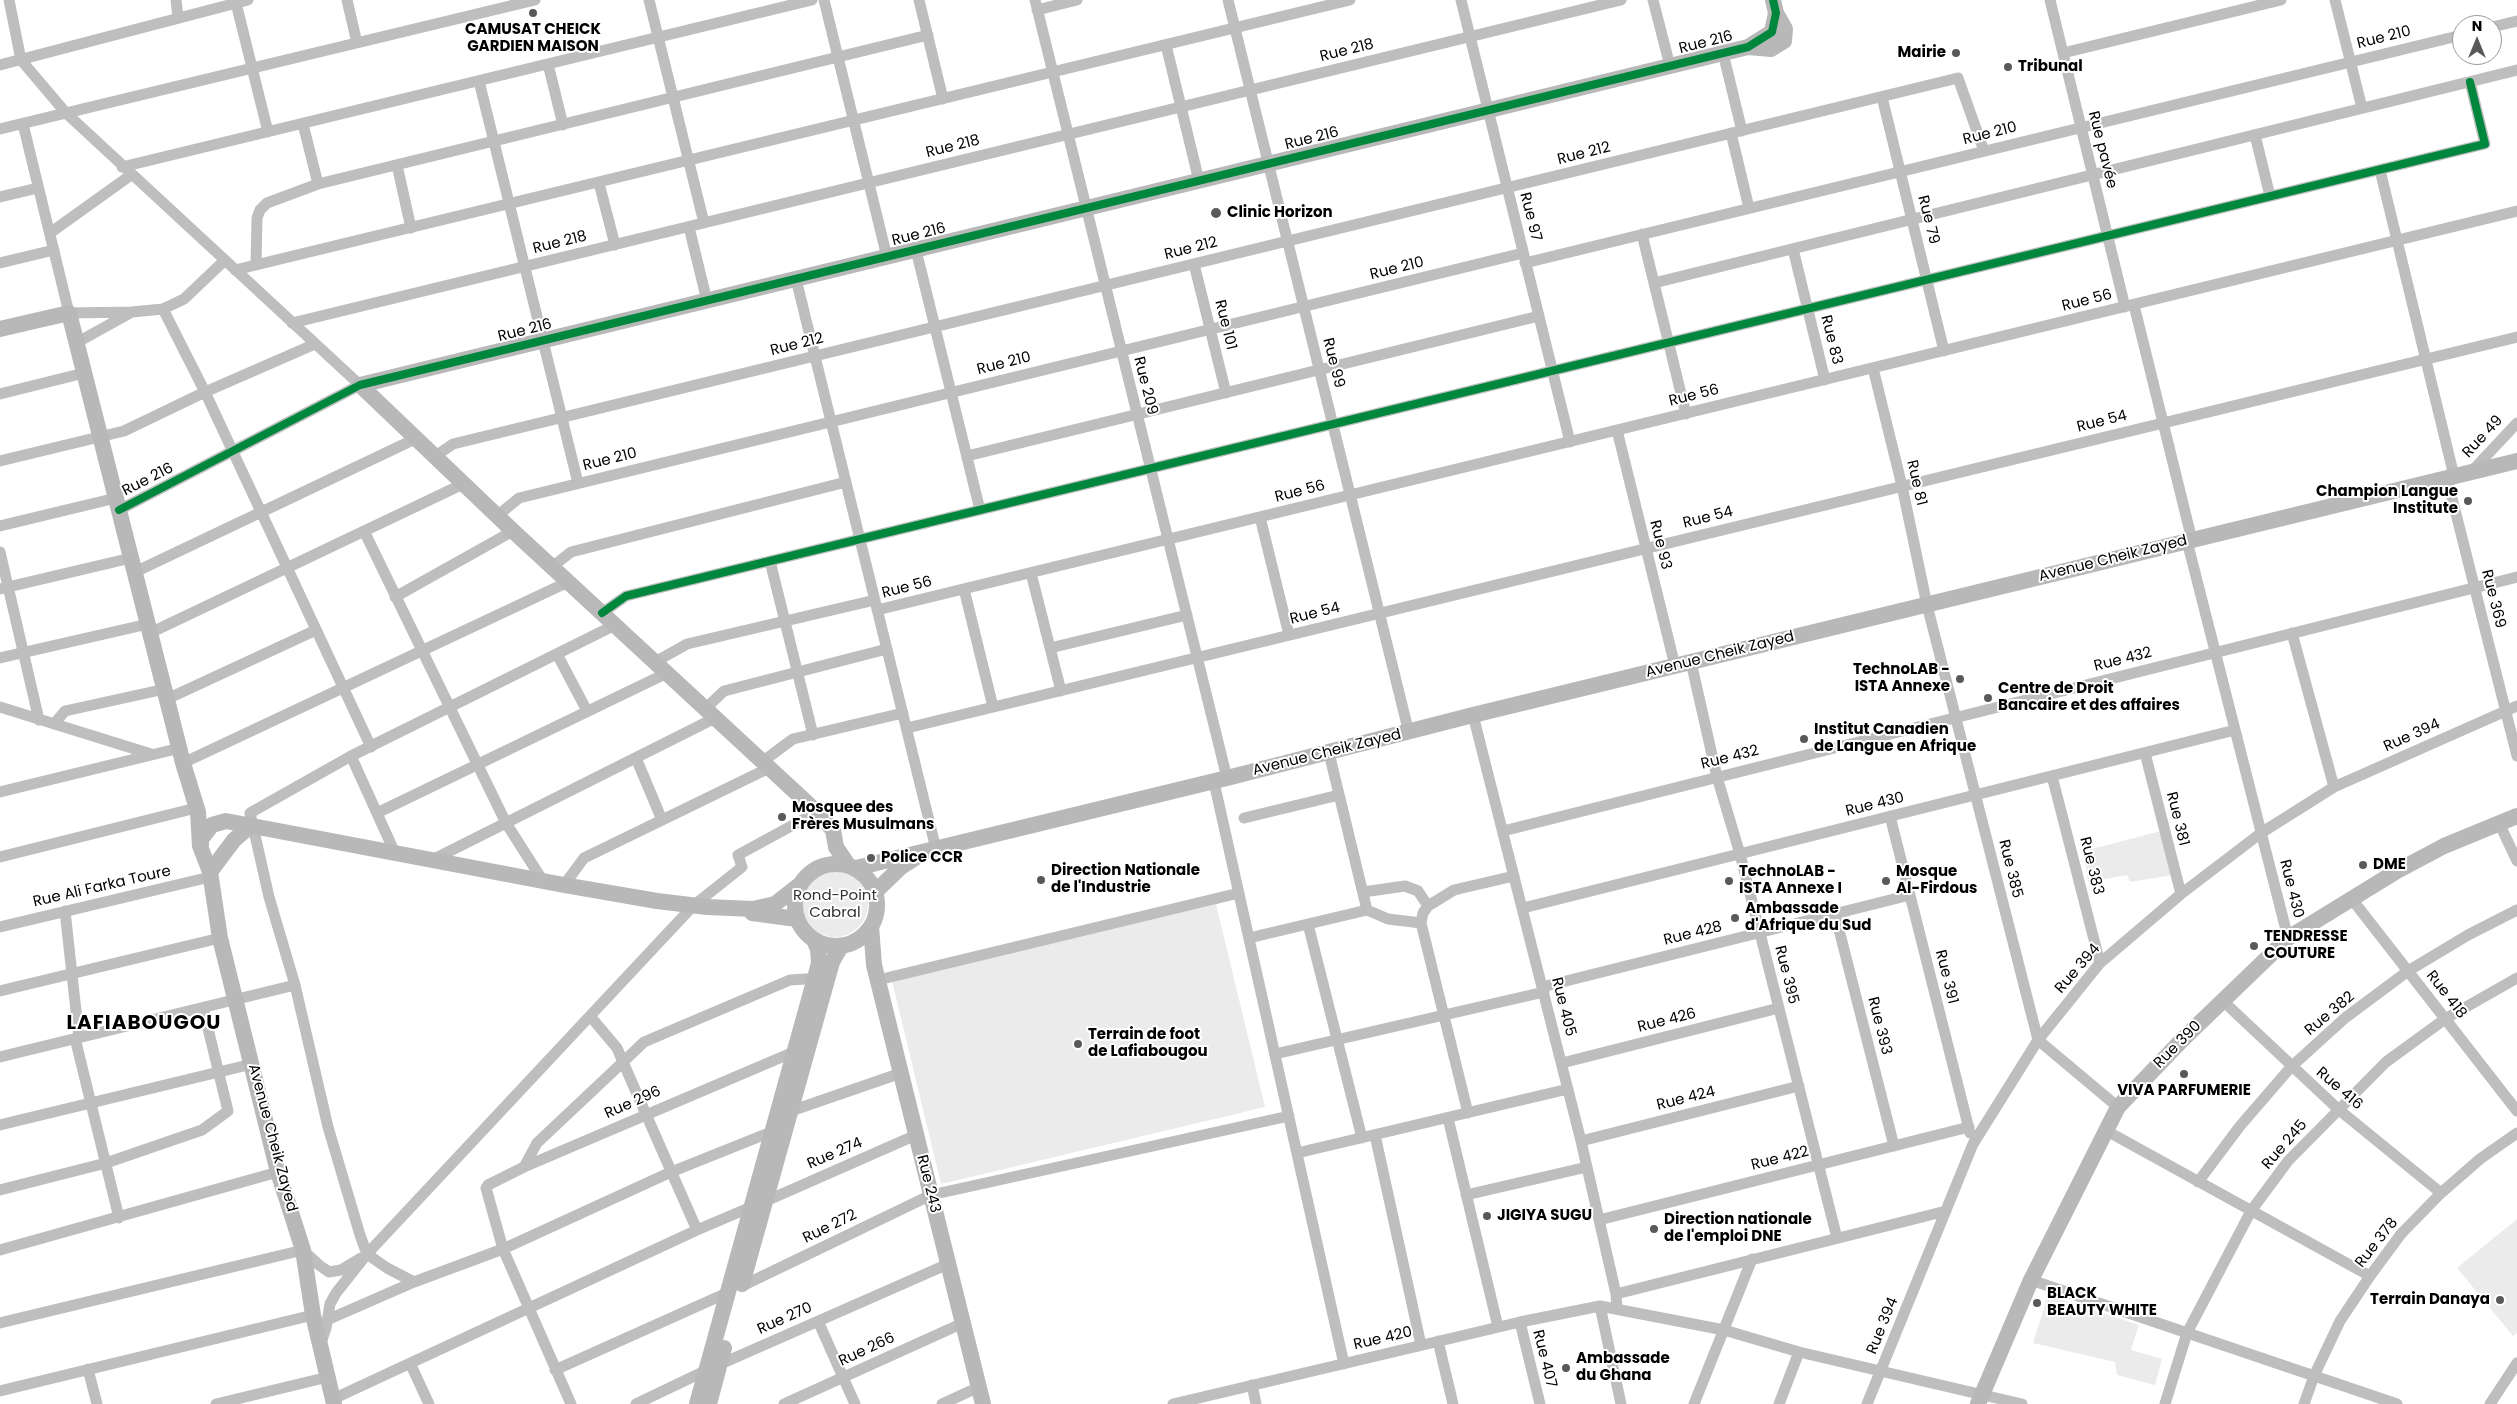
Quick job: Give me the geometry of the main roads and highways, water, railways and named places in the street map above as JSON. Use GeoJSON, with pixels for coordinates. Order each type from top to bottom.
{"type":"FeatureCollection","features":[{"type":"Feature","properties":{"kind":"place","name":"CAMUSAT CHEICK GARDIEN MAISON"},"geometry":{"type":"Point","coordinates":[533,13]}},
{"type":"Feature","properties":{"kind":"place","name":"Mairie"},"geometry":{"type":"Point","coordinates":[1956,53]}},
{"type":"Feature","properties":{"kind":"place","name":"Tribunal"},"geometry":{"type":"Point","coordinates":[2008,67]}},
{"type":"Feature","properties":{"kind":"place","name":"Clinic Horizon"},"geometry":{"type":"Point","coordinates":[1216,213]}},
{"type":"Feature","properties":{"kind":"place","name":"Champion Langue Institute"},"geometry":{"type":"Point","coordinates":[2468,501]}},
{"type":"Feature","properties":{"kind":"place","name":"TechnoLAB - ISTA Annexe"},"geometry":{"type":"Point","coordinates":[1960,679]}},
{"type":"Feature","properties":{"kind":"place","name":"Centre de Droit Bancaire et des affaires"},"geometry":{"type":"Point","coordinates":[1988,698]}},
{"type":"Feature","properties":{"kind":"place","name":"Institut Canadien de Langue en Afrique"},"geometry":{"type":"Point","coordinates":[1804,739]}},
{"type":"Feature","properties":{"kind":"place","name":"Mosquee des Frères Musulmans"},"geometry":{"type":"Point","coordinates":[782,817]}},
{"type":"Feature","properties":{"kind":"place","name":"Police CCR"},"geometry":{"type":"Point","coordinates":[871,858]}},
{"type":"Feature","properties":{"kind":"place","name":"DME"},"geometry":{"type":"Point","coordinates":[2363,865]}},
{"type":"Feature","properties":{"kind":"place","name":"Direction Nationale de l'Industrie"},"geometry":{"type":"Point","coordinates":[1041,880]}},
{"type":"Feature","properties":{"kind":"place","name":"TechnoLAB - ISTA Annexe I"},"geometry":{"type":"Point","coordinates":[1729,881]}},
{"type":"Feature","properties":{"kind":"place","name":"Mosque Al-Firdous"},"geometry":{"type":"Point","coordinates":[1886,881]}},
{"type":"Feature","properties":{"kind":"place","name":"Ambassade d'Afrique du Sud"},"geometry":{"type":"Point","coordinates":[1735,918]}},
{"type":"Feature","properties":{"kind":"place","name":"TENDRESSE COUTURE"},"geometry":{"type":"Point","coordinates":[2254,946]}},
{"type":"Feature","properties":{"kind":"place","name":"Terrain de foot de Lafiabougou"},"geometry":{"type":"Point","coordinates":[1078,1044]}},
{"type":"Feature","properties":{"kind":"place","name":"VIVA PARFUMERIE"},"geometry":{"type":"Point","coordinates":[2184,1074]}},
{"type":"Feature","properties":{"kind":"place","name":"JIGIYA SUGU"},"geometry":{"type":"Point","coordinates":[1487,1216]}},
{"type":"Feature","properties":{"kind":"place","name":"Direction nationale de l'emploi DNE"},"geometry":{"type":"Point","coordinates":[1654,1229]}},
{"type":"Feature","properties":{"kind":"place","name":"Terrain Danaya"},"geometry":{"type":"Point","coordinates":[2500,1300]}},
{"type":"Feature","properties":{"kind":"place","name":"BLACK BEAUTY WHITE"},"geometry":{"type":"Point","coordinates":[2037,1303]}},
{"type":"Feature","properties":{"kind":"place","name":"Ambassade du Ghana"},"geometry":{"type":"Point","coordinates":[1566,1368]}},
{"type":"Feature","properties":{"kind":"district","name":"LAFIABOUGOU"},"geometry":{"type":"Point","coordinates":[144,1024]}},
{"type":"Feature","properties":{"kind":"park label","name":"Rond-Point Cabral"},"geometry":{"type":"Point","coordinates":[835,904]}}]}
